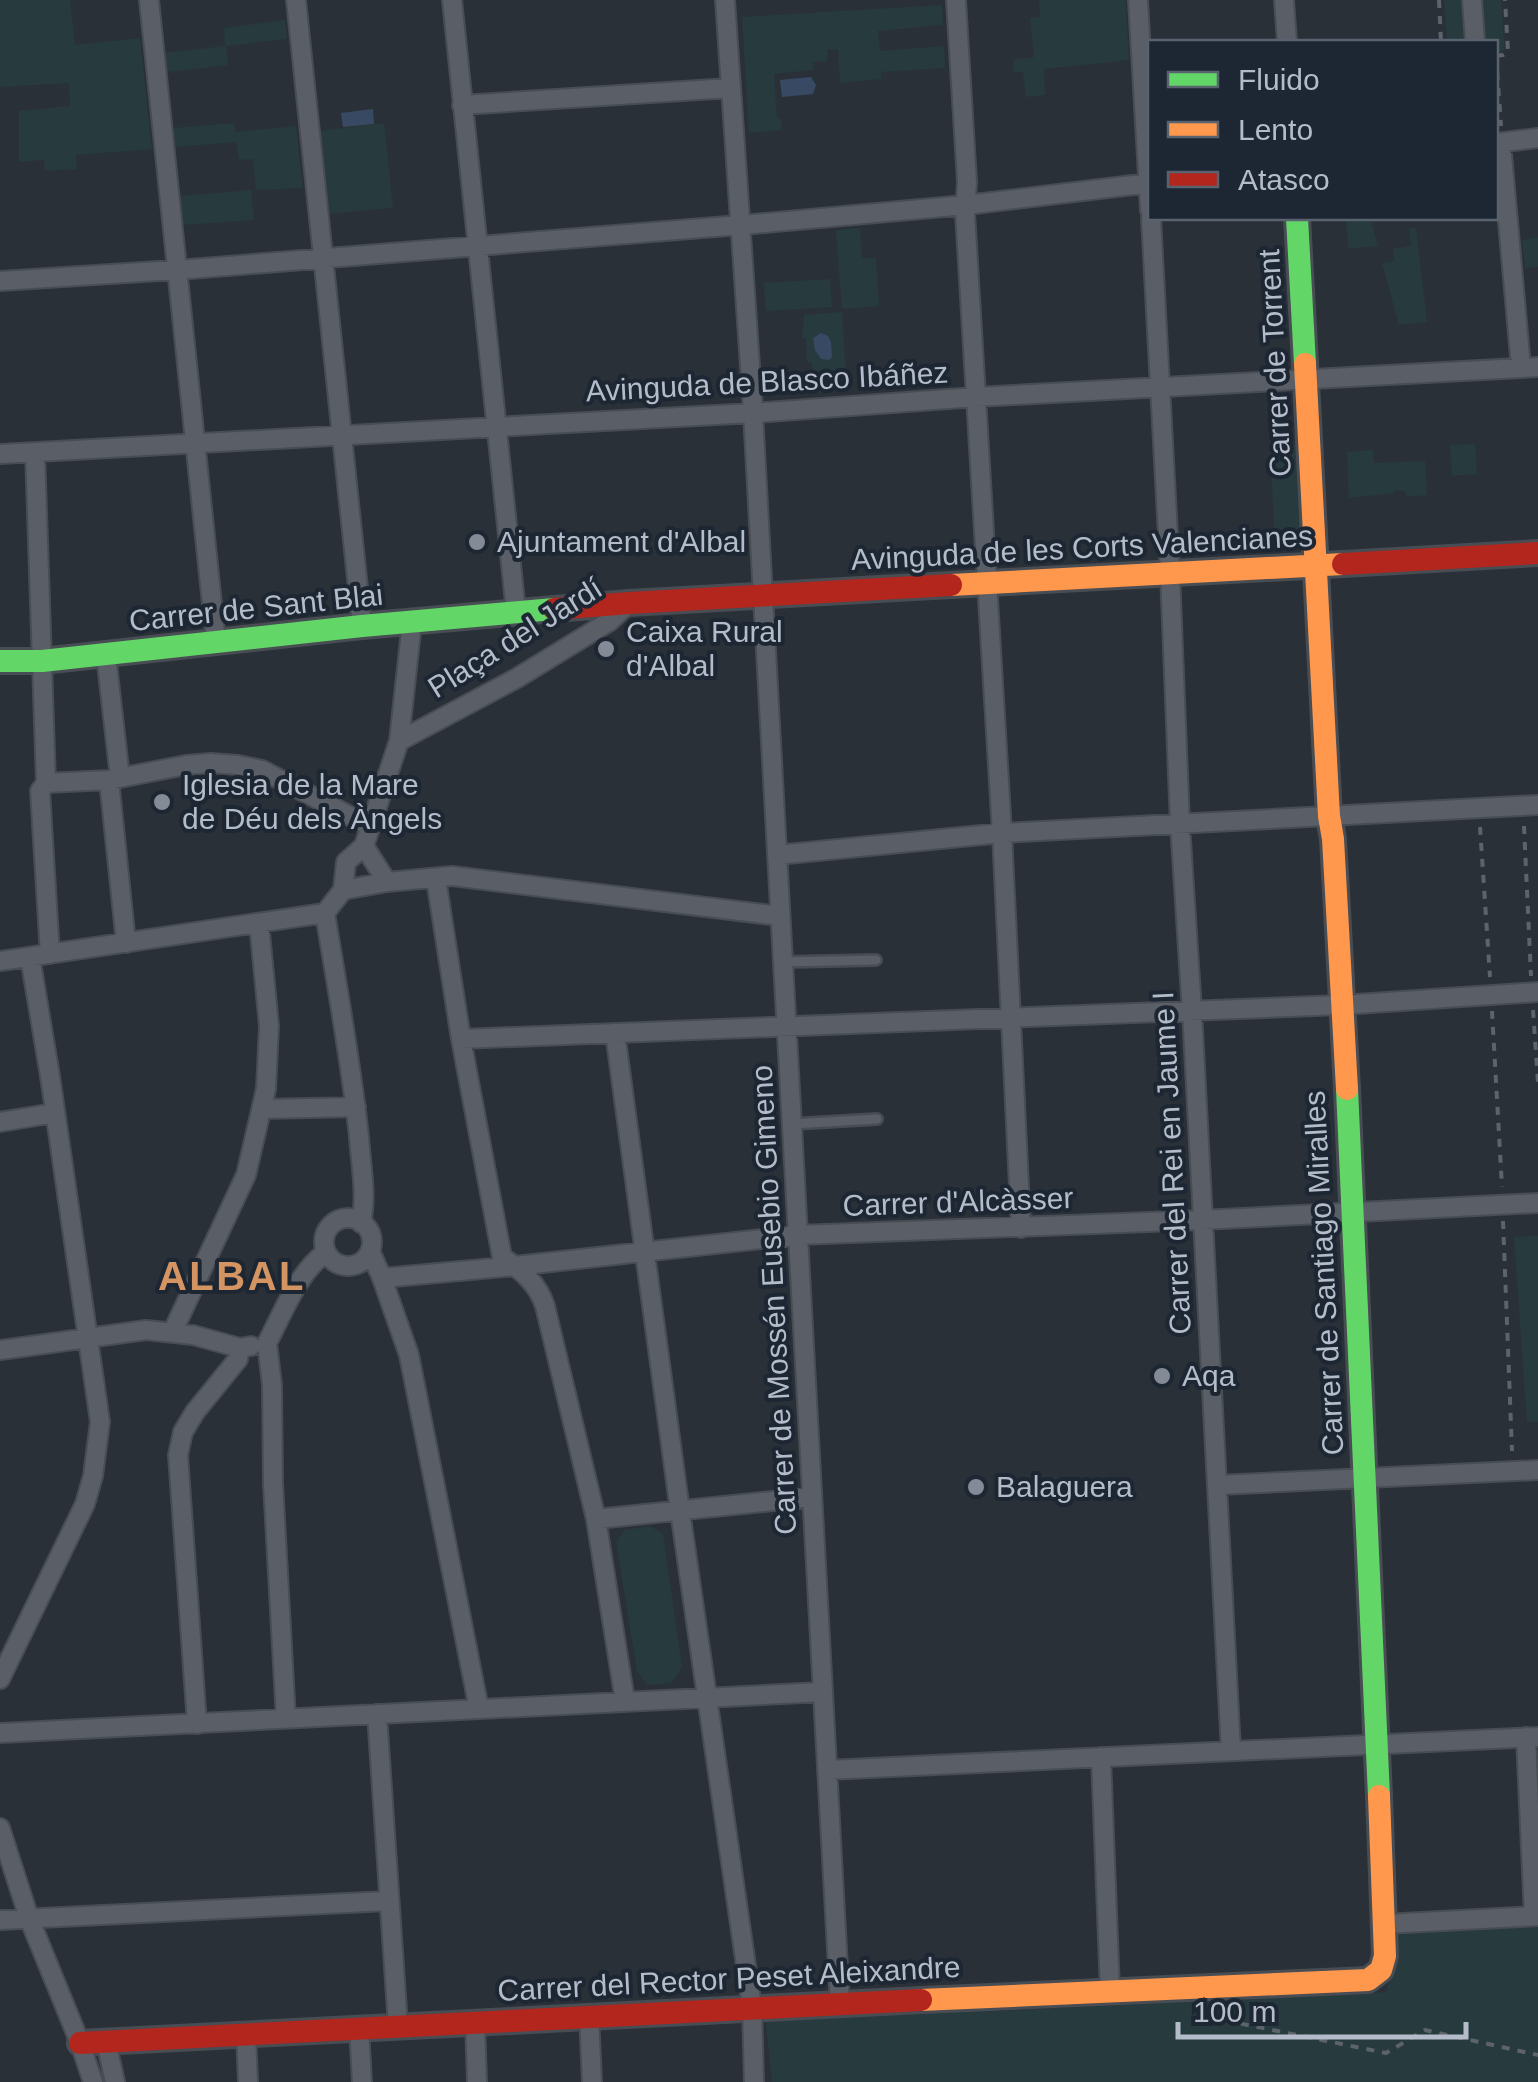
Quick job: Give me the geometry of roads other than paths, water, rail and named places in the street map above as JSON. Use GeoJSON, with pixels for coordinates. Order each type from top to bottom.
{"type":"FeatureCollection","features":[{"type":"Feature","properties":{"kind":"street"},"geometry":{"type":"LineString","coordinates":[[149,0],[216,642]]}},
{"type":"Feature","properties":{"kind":"street"},"geometry":{"type":"LineString","coordinates":[[296,0],[362,626]]}},
{"type":"Feature","properties":{"kind":"street"},"geometry":{"type":"LineString","coordinates":[[452,0],[516,612]]}},
{"type":"Feature","properties":{"kind":"street","name":"Carrer de Mossén Eusebio Gimeno"},"geometry":{"type":"LineString","coordinates":[[725,0],[753,413],[840,2004]]}},
{"type":"Feature","properties":{"kind":"street"},"geometry":{"type":"LineString","coordinates":[[956,0],[1021,1228]]}},
{"type":"Feature","properties":{"kind":"street"},"geometry":{"type":"LineString","coordinates":[[1138,0],[1148,152]]}},
{"type":"Feature","properties":{"kind":"street"},"geometry":{"type":"LineString","coordinates":[[1284,0],[1287,40]]}},
{"type":"Feature","properties":{"kind":"street"},"geometry":{"type":"LineString","coordinates":[[1472,0],[1475,40]]}},
{"type":"Feature","properties":{"kind":"street"},"geometry":{"type":"LineString","coordinates":[[462,105],[730,88]]}},
{"type":"Feature","properties":{"kind":"street"},"geometry":{"type":"LineString","coordinates":[[1520,356],[1499,143],[1538,138]]}},
{"type":"Feature","properties":{"kind":"street"},"geometry":{"type":"LineString","coordinates":[[0,281],[741,225],[966,205],[1148,183]]}},
{"type":"Feature","properties":{"kind":"street","name":"Carrer del Rei en Jaume I"},"geometry":{"type":"LineString","coordinates":[[1151,220],[1231,1751]]}},
{"type":"Feature","properties":{"kind":"street","name":"Carrer de Torrent"},"geometry":{"type":"LineString","coordinates":[[1297,220],[1316,566]]}},
{"type":"Feature","properties":{"kind":"street","name":"Avinguda de Blasco Ibáñez"},"geometry":{"type":"LineString","coordinates":[[0,454],[1538,367]]}},
{"type":"Feature","properties":{"kind":"street"},"geometry":{"type":"LineString","coordinates":[[35,452],[46,784],[40,791],[50,954]]}},
{"type":"Feature","properties":{"kind":"street","name":"Avinguda de les Corts Valencianes"},"geometry":{"type":"LineString","coordinates":[[628,603],[1538,554]]}},
{"type":"Feature","properties":{"kind":"street","name":"Carrer de Santiago Miralles"},"geometry":{"type":"LineString","coordinates":[[1316,566],[1354,1213],[1386,1964],[1379,1976]]}},
{"type":"Feature","properties":{"kind":"street","name":"Plaça del Jardí"},"geometry":{"type":"LineString","coordinates":[[400,742],[412,622],[628,603]]}},
{"type":"Feature","properties":{"kind":"street","name":"Plaça del Jardí"},"geometry":{"type":"LineString","coordinates":[[400,742],[610,622],[628,603]]}},
{"type":"Feature","properties":{"kind":"street","name":"Carrer de Sant Blai"},"geometry":{"type":"LineString","coordinates":[[0,661],[106,655],[412,622]]}},
{"type":"Feature","properties":{"kind":"street"},"geometry":{"type":"LineString","coordinates":[[106,655],[126,943]]}},
{"type":"Feature","properties":{"kind":"street"},"geometry":{"type":"LineString","coordinates":[[0,961],[325,912],[343,890],[346,862],[364,846],[400,742]]}},
{"type":"Feature","properties":{"kind":"street"},"geometry":{"type":"LineString","coordinates":[[46,784],[115,779],[186,765],[238,765],[262,770],[369,826]]}},
{"type":"Feature","properties":{"kind":"street"},"geometry":{"type":"LineString","coordinates":[[777,855],[1002,834],[1530,806]]}},
{"type":"Feature","properties":{"kind":"street"},"geometry":{"type":"LineString","coordinates":[[364,846],[387,882]]}},
{"type":"Feature","properties":{"kind":"street"},"geometry":{"type":"LineString","coordinates":[[343,890],[452,876],[780,916]]}},
{"type":"Feature","properties":{"kind":"street"},"geometry":{"type":"LineString","coordinates":[[436,879],[502,1257],[530,1278],[545,1306],[596,1519],[626,1701]]}},
{"type":"Feature","properties":{"kind":"street"},"geometry":{"type":"LineString","coordinates":[[325,912],[356,1108],[364,1192],[361,1223]]}},
{"type":"Feature","properties":{"kind":"street"},"geometry":{"type":"LineString","coordinates":[[172,1331],[246,1174],[262,1109],[269,1026],[259,923]]}},
{"type":"Feature","properties":{"kind":"street"},"geometry":{"type":"LineString","coordinates":[[0,1678],[85,1504],[94,1476],[100,1422],[30,957]]}},
{"type":"Feature","properties":{"kind":"street"},"geometry":{"type":"LineString","coordinates":[[462,1039],[1341,1004],[1535,992]]}},
{"type":"Feature","properties":{"kind":"street"},"geometry":{"type":"LineString","coordinates":[[614,1033],[752,2007],[754,2082]]}},
{"type":"Feature","properties":{"kind":"street"},"geometry":{"type":"LineString","coordinates":[[262,1109],[356,1108]]}},
{"type":"Feature","properties":{"kind":"street"},"geometry":{"type":"LineString","coordinates":[[0,1122],[54,1113]]}},
{"type":"Feature","properties":{"kind":"street","name":"Carrer d'Alcàsser"},"geometry":{"type":"LineString","coordinates":[[382,1278],[798,1235],[1538,1203]]}},
{"type":"Feature","properties":{"kind":"street"},"geometry":{"type":"LineString","coordinates":[[370,1251],[360,1263],[344,1266],[330,1259],[324,1238],[332,1224],[346,1219],[361,1223],[370,1236],[370,1251],[408,1355],[479,1709]]}},
{"type":"Feature","properties":{"kind":"street"},"geometry":{"type":"LineString","coordinates":[[286,1719],[268,1342],[299,1282],[312,1263],[326,1252]]}},
{"type":"Feature","properties":{"kind":"street"},"geometry":{"type":"LineString","coordinates":[[0,1350],[146,1330],[172,1331],[240,1348],[268,1342]]}},
{"type":"Feature","properties":{"kind":"street"},"geometry":{"type":"LineString","coordinates":[[197,1724],[178,1455],[183,1432],[238,1359],[240,1348]]}},
{"type":"Feature","properties":{"kind":"street"},"geometry":{"type":"LineString","coordinates":[[1218,1485],[1538,1470]]}},
{"type":"Feature","properties":{"kind":"street"},"geometry":{"type":"LineString","coordinates":[[596,1519],[812,1498]]}},
{"type":"Feature","properties":{"kind":"street"},"geometry":{"type":"LineString","coordinates":[[0,1733],[822,1692]]}},
{"type":"Feature","properties":{"kind":"street"},"geometry":{"type":"LineString","coordinates":[[376,1714],[398,2026]]}},
{"type":"Feature","properties":{"kind":"street"},"geometry":{"type":"LineString","coordinates":[[827,1770],[1532,1737],[1536,1916],[1384,1924]]}},
{"type":"Feature","properties":{"kind":"street"},"geometry":{"type":"LineString","coordinates":[[1101,1757],[1110,1991]]}},
{"type":"Feature","properties":{"kind":"street"},"geometry":{"type":"LineString","coordinates":[[0,1828],[29,1918],[92,2082]]}},
{"type":"Feature","properties":{"kind":"street"},"geometry":{"type":"LineString","coordinates":[[0,1920],[388,1901]]}},
{"type":"Feature","properties":{"kind":"street","name":"Carrer del Rector Peset Aleixandre"},"geometry":{"type":"LineString","coordinates":[[80,2043],[752,2007],[1368,1980],[1379,1976]]}},
{"type":"Feature","properties":{"kind":"street"},"geometry":{"type":"LineString","coordinates":[[589,2016],[592,2082]]}},
{"type":"Feature","properties":{"kind":"street"},"geometry":{"type":"LineString","coordinates":[[474,2022],[478,2082]]}},
{"type":"Feature","properties":{"kind":"street"},"geometry":{"type":"LineString","coordinates":[[359,2028],[362,2082]]}},
{"type":"Feature","properties":{"kind":"street"},"geometry":{"type":"LineString","coordinates":[[246,2034],[248,2082]]}},
{"type":"Feature","properties":{"kind":"street"},"geometry":{"type":"LineString","coordinates":[[106,2042],[116,2082]]}},
{"type":"Feature","properties":{"kind":"lane"},"geometry":{"type":"LineString","coordinates":[[783,962],[876,960]]}},
{"type":"Feature","properties":{"kind":"lane"},"geometry":{"type":"LineString","coordinates":[[792,1124],[876,1119]]}},
{"type":"Feature","properties":{"kind":"water"},"geometry":{"type":"Polygon","coordinates":[[[811,77],[816,85],[813,94],[782,97],[780,80],[811,77]]]}},
{"type":"Feature","properties":{"kind":"water"},"geometry":{"type":"Polygon","coordinates":[[[373,109],[374,124],[343,127],[341,113],[373,109]]]}},
{"type":"Feature","properties":{"kind":"water"},"geometry":{"type":"Polygon","coordinates":[[[821,333],[831,342],[829,360],[821,359],[815,350],[813,338],[821,333]]]}},
{"type":"Feature","properties":{"kind":"place","name":"Ajuntament d'Albal"},"geometry":{"type":"Point","coordinates":[477,542]}},
{"type":"Feature","properties":{"kind":"place","name":"Caixa Rural d'Albal"},"geometry":{"type":"Point","coordinates":[606,649]}},
{"type":"Feature","properties":{"kind":"place","name":"Iglesia de la Mare de Déu dels Àngels"},"geometry":{"type":"Point","coordinates":[162,802]}},
{"type":"Feature","properties":{"kind":"place","name":"Aqa"},"geometry":{"type":"Point","coordinates":[1162,1376]}},
{"type":"Feature","properties":{"kind":"place","name":"Balaguera"},"geometry":{"type":"Point","coordinates":[976,1487]}},
{"type":"Feature","properties":{"kind":"district","name":"ALBAL"},"geometry":{"type":"Point","coordinates":[232,1276]}}]}
